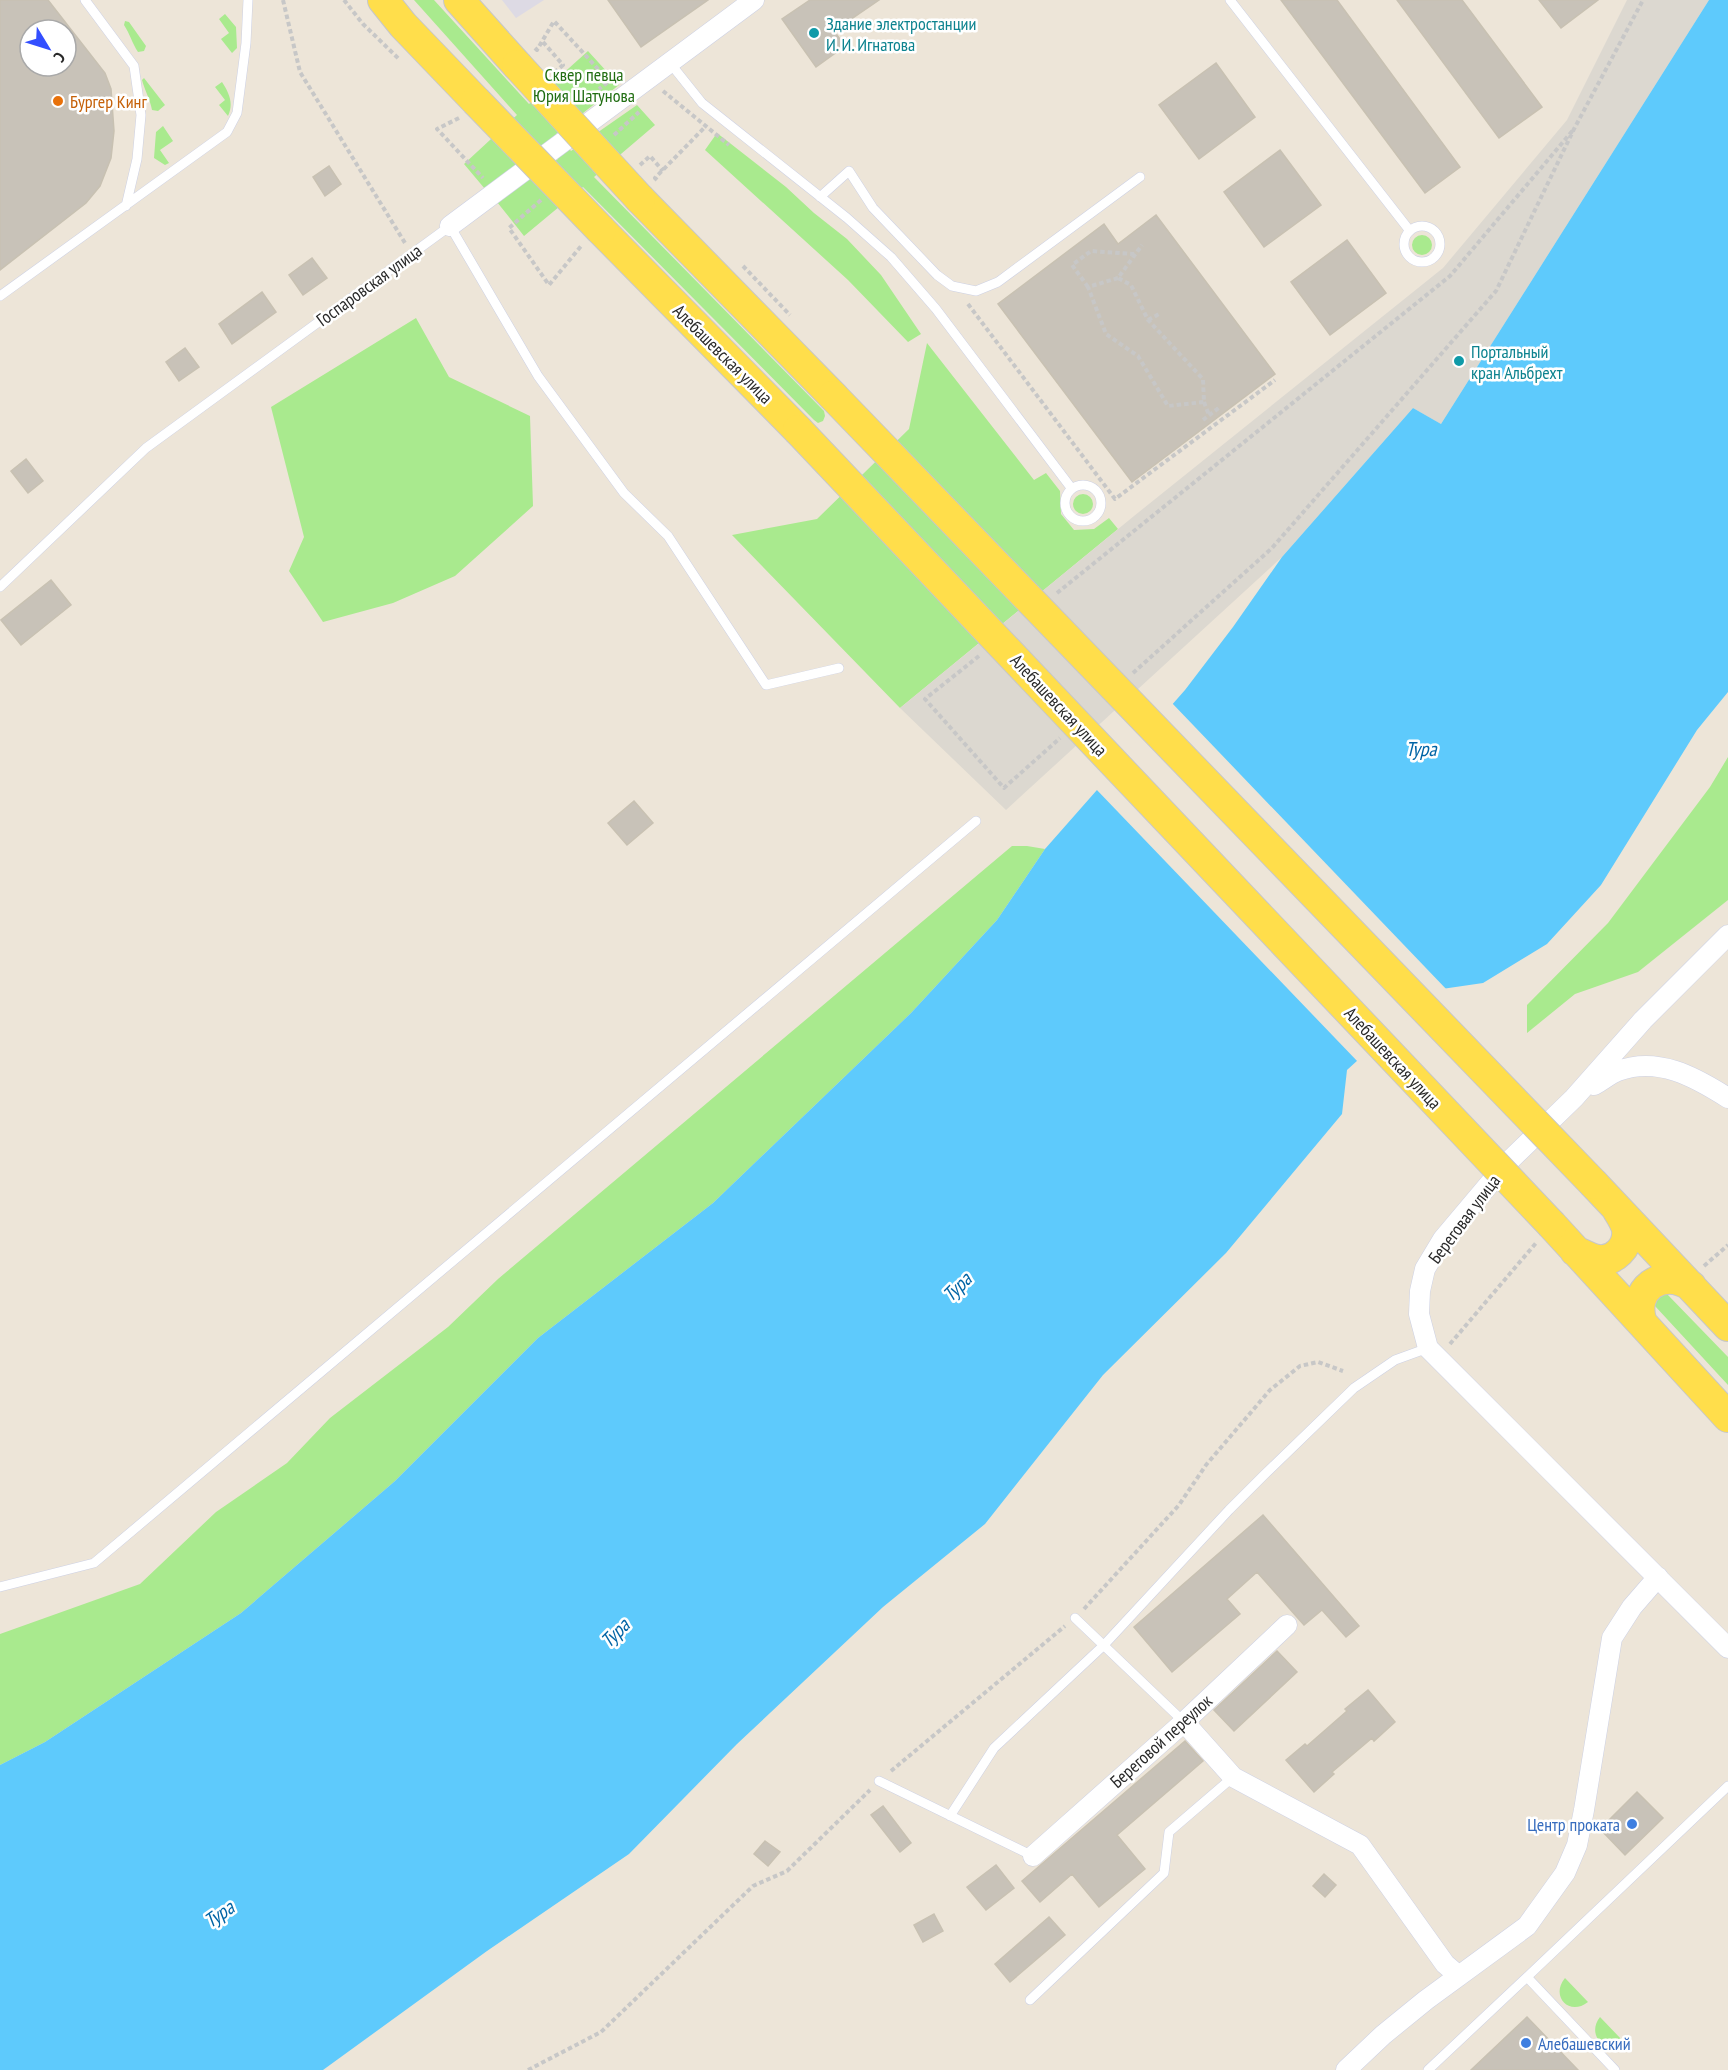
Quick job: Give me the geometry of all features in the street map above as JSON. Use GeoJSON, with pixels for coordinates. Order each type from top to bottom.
{"type":"FeatureCollection","features":[{"type":"Feature","properties":{"kind":"main road","name":"Алебашевская улица"},"geometry":{"type":"LineString","coordinates":[[383,0],[471,108],[592,236],[798,430],[1545,1233],[1575,1251],[1728,1417]]}},
{"type":"Feature","properties":{"kind":"main road"},"geometry":{"type":"LineString","coordinates":[[459,0],[527,58],[648,188],[833,396],[1615,1207],[1697,1277],[1728,1326]]}},
{"type":"Feature","properties":{"kind":"main road"},"geometry":{"type":"LineString","coordinates":[[1575,1251],[1601,1260],[1610,1259],[1618,1254],[1623,1248],[1627,1231],[1615,1207]]}},
{"type":"Feature","properties":{"kind":"main road"},"geometry":{"type":"LineString","coordinates":[[1642,1323],[1639,1314],[1640,1303],[1644,1292],[1656,1281],[1668,1277],[1680,1279],[1697,1277]]}},
{"type":"Feature","properties":{"kind":"street","name":"Госпаровская улица"},"geometry":{"type":"LineString","coordinates":[[450,226],[753,0]]}},
{"type":"Feature","properties":{"kind":"street","name":"Береговая улица"},"geometry":{"type":"LineString","coordinates":[[1428,1348],[1419,1314],[1420,1292],[1425,1269],[1443,1239],[1507,1163],[1574,1098],[1643,1020],[1728,935]]}},
{"type":"Feature","properties":{"kind":"street"},"geometry":{"type":"LineString","coordinates":[[1574,1098],[1617,1071],[1645,1064],[1681,1073],[1706,1083],[1728,1098]]}},
{"type":"Feature","properties":{"kind":"street"},"geometry":{"type":"LineString","coordinates":[[1428,1348],[1728,1648]]}},
{"type":"Feature","properties":{"kind":"street"},"geometry":{"type":"LineString","coordinates":[[1346,2070],[1383,2035],[1527,1926],[1565,1873],[1576,1845],[1584,1810],[1612,1638],[1632,1607],[1659,1577]]}},
{"type":"Feature","properties":{"kind":"street","name":"Береговой переулок"},"geometry":{"type":"LineString","coordinates":[[1033,1856],[1184,1722],[1287,1625]]}},
{"type":"Feature","properties":{"kind":"street"},"geometry":{"type":"LineString","coordinates":[[1184,1722],[1233,1777],[1360,1845],[1445,1964],[1459,1976]]}},
{"type":"Feature","properties":{"kind":"lane"},"geometry":{"type":"LineString","coordinates":[[85,0],[135,66],[141,116],[137,159],[126,206]]}},
{"type":"Feature","properties":{"kind":"lane"},"geometry":{"type":"LineString","coordinates":[[0,296],[227,132],[237,113],[246,43],[248,0]]}},
{"type":"Feature","properties":{"kind":"lane"},"geometry":{"type":"LineString","coordinates":[[1230,0],[1410,231]]}},
{"type":"Feature","properties":{"kind":"lane"},"geometry":{"type":"LineString","coordinates":[[670,63],[702,103],[891,257],[936,309],[1072,489]]}},
{"type":"Feature","properties":{"kind":"lane"},"geometry":{"type":"LineString","coordinates":[[820,197],[849,171],[873,208],[937,275],[952,286],[976,291],[998,282],[1140,177]]}},
{"type":"Feature","properties":{"kind":"lane"},"geometry":{"type":"LineString","coordinates":[[450,226],[538,376],[624,493],[668,536],[766,685],[839,668]]}},
{"type":"Feature","properties":{"kind":"lane","name":"Госпаровская улица"},"geometry":{"type":"LineString","coordinates":[[0,587],[146,448],[450,226]]}},
{"type":"Feature","properties":{"kind":"lane"},"geometry":{"type":"LineString","coordinates":[[0,1587],[94,1563],[976,821]]}},
{"type":"Feature","properties":{"kind":"lane"},"geometry":{"type":"LineString","coordinates":[[950,1816],[994,1749],[1104,1645],[1229,1510],[1354,1388],[1395,1360],[1428,1348]]}},
{"type":"Feature","properties":{"kind":"lane"},"geometry":{"type":"LineString","coordinates":[[1075,1618],[1184,1722]]}},
{"type":"Feature","properties":{"kind":"lane"},"geometry":{"type":"LineString","coordinates":[[1030,2000],[1164,1873],[1169,1832],[1233,1777]]}},
{"type":"Feature","properties":{"kind":"lane"},"geometry":{"type":"LineString","coordinates":[[879,1781],[1033,1856]]}},
{"type":"Feature","properties":{"kind":"lane"},"geometry":{"type":"LineString","coordinates":[[1428,2070],[1728,1786]]}},
{"type":"Feature","properties":{"kind":"lane"},"geometry":{"type":"LineString","coordinates":[[1527,1977],[1615,2070]]}},
{"type":"Feature","properties":{"kind":"path"},"geometry":{"type":"LineString","coordinates":[[283,0],[300,72],[412,254]]}},
{"type":"Feature","properties":{"kind":"path"},"geometry":{"type":"LineString","coordinates":[[1129,676],[1272,548],[1496,291],[1574,129],[1643,0]]}},
{"type":"Feature","properties":{"kind":"path"},"geometry":{"type":"LineString","coordinates":[[527,58],[543,42],[554,21]]}},
{"type":"Feature","properties":{"kind":"path"},"geometry":{"type":"LineString","coordinates":[[543,42],[563,65]]}},
{"type":"Feature","properties":{"kind":"path"},"geometry":{"type":"LineString","coordinates":[[662,91],[732,147]]}},
{"type":"Feature","properties":{"kind":"path"},"geometry":{"type":"LineString","coordinates":[[611,137],[645,106]]}},
{"type":"Feature","properties":{"kind":"path"},"geometry":{"type":"LineString","coordinates":[[437,129],[471,108]]}},
{"type":"Feature","properties":{"kind":"path"},"geometry":{"type":"LineString","coordinates":[[648,188],[705,127]]}},
{"type":"Feature","properties":{"kind":"path"},"geometry":{"type":"LineString","coordinates":[[1054,595],[1450,276],[1574,129]]}},
{"type":"Feature","properties":{"kind":"path"},"geometry":{"type":"LineString","coordinates":[[650,156],[663,171]]}},
{"type":"Feature","properties":{"kind":"path"},"geometry":{"type":"LineString","coordinates":[[543,198],[509,228],[549,285],[592,236]]}},
{"type":"Feature","properties":{"kind":"path"},"geometry":{"type":"LineString","coordinates":[[1088,287],[1118,278],[1142,244]]}},
{"type":"Feature","properties":{"kind":"path"},"geometry":{"type":"LineString","coordinates":[[1135,254],[1091,251],[1072,265],[1088,287],[1106,334],[1138,356],[1168,406],[1204,402]]}},
{"type":"Feature","properties":{"kind":"path"},"geometry":{"type":"LineString","coordinates":[[1118,278],[1131,285],[1148,321],[1203,378],[1204,402],[1209,415]]}},
{"type":"Feature","properties":{"kind":"path"},"geometry":{"type":"LineString","coordinates":[[964,299],[1115,499],[1275,380]]}},
{"type":"Feature","properties":{"kind":"path"},"geometry":{"type":"LineString","coordinates":[[1148,321],[1161,314]]}},
{"type":"Feature","properties":{"kind":"path"},"geometry":{"type":"LineString","coordinates":[[1203,420],[1220,407]]}},
{"type":"Feature","properties":{"kind":"path"},"geometry":{"type":"LineString","coordinates":[[981,655],[925,699],[1004,788],[1066,732]]}},
{"type":"Feature","properties":{"kind":"path"},"geometry":{"type":"LineString","coordinates":[[1450,1344],[1545,1233]]}},
{"type":"Feature","properties":{"kind":"path"},"geometry":{"type":"LineString","coordinates":[[1697,1277],[1728,1245]]}},
{"type":"Feature","properties":{"kind":"path"},"geometry":{"type":"LineString","coordinates":[[528,2070],[601,2032],[753,1886],[787,1871],[879,1781],[1075,1618],[1179,1505],[1206,1465],[1270,1390],[1300,1366],[1318,1362],[1343,1371]]}},
{"type":"Feature","properties":{"kind":"shaded area"},"geometry":{"type":"Polygon","coordinates":[[[502,0],[544,0],[516,18],[502,0]]]}},
{"type":"Feature","properties":{"kind":"shaded area"},"geometry":{"type":"Polygon","coordinates":[[[1627,0],[1709,0],[1441,424],[1413,408],[1282,557],[1006,810],[900,708],[1134,516],[1443,268],[1567,120],[1627,0]]]}},
{"type":"Feature","properties":{"kind":"green space","name":"Сквер певца Юрия Шатунова"},"geometry":{"type":"Polygon","coordinates":[[[414,0],[434,0],[529,104],[588,51],[619,85],[556,134],[571,151],[637,105],[655,125],[594,177],[824,411],[823,421],[818,423],[814,420],[583,187],[524,236],[497,202],[558,159],[543,144],[485,189],[464,164],[517,115],[414,0]]]}},
{"type":"Feature","properties":{"kind":"green space"},"geometry":{"type":"Polygon","coordinates":[[[225,14],[236,27],[237,48],[232,53],[221,39],[229,33],[219,19],[225,14]]]}},
{"type":"Feature","properties":{"kind":"green space"},"geometry":{"type":"Polygon","coordinates":[[[125,21],[129,22],[146,46],[144,51],[138,52],[124,25],[125,21]]]}},
{"type":"Feature","properties":{"kind":"green space"},"geometry":{"type":"Polygon","coordinates":[[[144,78],[165,105],[158,111],[152,110],[142,80],[144,78]]]}},
{"type":"Feature","properties":{"kind":"green space"},"geometry":{"type":"Polygon","coordinates":[[[222,82],[230,98],[231,107],[228,116],[219,105],[225,100],[215,87],[222,82]]]}},
{"type":"Feature","properties":{"kind":"green space"},"geometry":{"type":"Polygon","coordinates":[[[163,126],[173,141],[160,150],[169,163],[165,165],[154,158],[156,132],[163,126]]]}},
{"type":"Feature","properties":{"kind":"green space"},"geometry":{"type":"Polygon","coordinates":[[[717,133],[847,239],[881,275],[921,334],[908,342],[848,280],[705,150],[717,133]]]}},
{"type":"Feature","properties":{"kind":"green space"},"geometry":{"type":"Polygon","coordinates":[[[1418,235],[1426,235],[1432,241],[1432,249],[1426,255],[1418,255],[1412,249],[1412,241],[1418,235]]]}},
{"type":"Feature","properties":{"kind":"green space"},"geometry":{"type":"Polygon","coordinates":[[[416,318],[449,377],[530,416],[533,506],[455,576],[393,603],[323,622],[289,571],[304,537],[271,407],[416,318]]]}},
{"type":"Feature","properties":{"kind":"green space"},"geometry":{"type":"Polygon","coordinates":[[[927,343],[1034,480],[1046,473],[1060,491],[1061,514],[1074,530],[1094,529],[1109,518],[1118,529],[900,708],[732,535],[817,519],[909,429],[927,343]]]}},
{"type":"Feature","properties":{"kind":"green space"},"geometry":{"type":"Polygon","coordinates":[[[1079,494],[1087,494],[1093,500],[1093,508],[1087,514],[1079,514],[1073,508],[1073,500],[1079,494]]]}},
{"type":"Feature","properties":{"kind":"green space"},"geometry":{"type":"Polygon","coordinates":[[[1728,757],[1728,900],[1638,972],[1575,994],[1527,1033],[1527,1005],[1608,923],[1710,787],[1728,757]]]}},
{"type":"Feature","properties":{"kind":"green space"},"geometry":{"type":"Polygon","coordinates":[[[1012,846],[1045,849],[997,920],[911,1013],[713,1203],[538,1338],[395,1481],[241,1613],[45,1742],[0,1765],[0,1634],[140,1584],[216,1512],[287,1463],[330,1418],[448,1327],[498,1279],[1012,846]]]}},
{"type":"Feature","properties":{"kind":"green space"},"geometry":{"type":"Polygon","coordinates":[[[1667,1294],[1728,1357],[1728,1385],[1655,1306],[1656,1295],[1667,1294]]]}},
{"type":"Feature","properties":{"kind":"green space"},"geometry":{"type":"Polygon","coordinates":[[[1565,1978],[1588,2002],[1574,2007],[1564,2002],[1560,1991],[1565,1978]]]}},
{"type":"Feature","properties":{"kind":"green space"},"geometry":{"type":"Polygon","coordinates":[[[1600,2017],[1623,2041],[1610,2046],[1600,2041],[1595,2030],[1600,2017]]]}},
{"type":"Feature","properties":{"kind":"water","name":"Тура"},"geometry":{"type":"Polygon","coordinates":[[[1709,0],[1728,0],[1728,692],[1697,730],[1601,885],[1547,944],[1483,983],[1435,990],[1347,1070],[1342,1114],[1226,1253],[1103,1375],[985,1524],[883,1607],[737,1744],[629,1854],[487,1951],[323,2070],[0,2070],[0,1765],[45,1742],[241,1613],[395,1481],[538,1338],[713,1203],[911,1013],[997,920],[1045,849],[1185,690],[1282,557],[1413,408],[1441,424],[1709,0]]]}},
{"type":"Feature","properties":{"kind":"pier"},"geometry":{"type":"Polygon","coordinates":[[[1171,702],[1448,991],[1436,993],[1359,1063],[1095,788],[1171,702]]]}},
{"type":"Feature","properties":{"kind":"building"},"geometry":{"type":"Polygon","coordinates":[[[0,0],[48,0],[62,18],[18,18],[18,78],[78,78],[78,38],[105,73],[111,89],[114,131],[111,158],[100,186],[86,203],[0,270],[0,0]]]}},
{"type":"Feature","properties":{"kind":"building"},"geometry":{"type":"Polygon","coordinates":[[[608,0],[708,0],[641,47],[608,0]]]}},
{"type":"Feature","properties":{"kind":"building","name":"Здание электростанции И. И. Игнатова"},"geometry":{"type":"Polygon","coordinates":[[[810,0],[879,0],[834,31],[845,46],[816,67],[782,19],[810,0]]]}},
{"type":"Feature","properties":{"kind":"building"},"geometry":{"type":"Polygon","coordinates":[[[1281,0],[1337,0],[1460,167],[1425,193],[1281,0]]]}},
{"type":"Feature","properties":{"kind":"building"},"geometry":{"type":"Polygon","coordinates":[[[1397,0],[1462,0],[1542,107],[1499,138],[1397,0]]]}},
{"type":"Feature","properties":{"kind":"building"},"geometry":{"type":"Polygon","coordinates":[[[1539,0],[1598,0],[1561,28],[1539,0]]]}},
{"type":"Feature","properties":{"kind":"building"},"geometry":{"type":"Polygon","coordinates":[[[1216,63],[1255,117],[1199,159],[1159,105],[1216,63]]]}},
{"type":"Feature","properties":{"kind":"building"},"geometry":{"type":"Polygon","coordinates":[[[1280,150],[1321,205],[1264,247],[1224,192],[1280,150]]]}},
{"type":"Feature","properties":{"kind":"building"},"geometry":{"type":"Polygon","coordinates":[[[329,166],[341,184],[325,196],[313,177],[329,166]]]}},
{"type":"Feature","properties":{"kind":"building"},"geometry":{"type":"Polygon","coordinates":[[[1156,215],[1275,374],[1132,482],[998,304],[1104,224],[1118,244],[1156,215]]]}},
{"type":"Feature","properties":{"kind":"building"},"geometry":{"type":"Polygon","coordinates":[[[1347,240],[1386,293],[1330,335],[1291,282],[1347,240]]]}},
{"type":"Feature","properties":{"kind":"building"},"geometry":{"type":"Polygon","coordinates":[[[312,258],[327,278],[303,295],[289,275],[312,258]]]}},
{"type":"Feature","properties":{"kind":"building"},"geometry":{"type":"Polygon","coordinates":[[[262,292],[276,312],[232,344],[219,324],[262,292]]]}},
{"type":"Feature","properties":{"kind":"building"},"geometry":{"type":"Polygon","coordinates":[[[185,348],[199,367],[179,381],[166,362],[185,348]]]}},
{"type":"Feature","properties":{"kind":"building"},"geometry":{"type":"Polygon","coordinates":[[[26,459],[43,481],[28,493],[11,471],[26,459]]]}},
{"type":"Feature","properties":{"kind":"building"},"geometry":{"type":"Polygon","coordinates":[[[51,580],[71,605],[21,645],[1,620],[51,580]]]}},
{"type":"Feature","properties":{"kind":"building"},"geometry":{"type":"Polygon","coordinates":[[[634,801],[653,823],[627,845],[608,823],[634,801]]]}},
{"type":"Feature","properties":{"kind":"building"},"geometry":{"type":"Polygon","coordinates":[[[1263,1515],[1359,1626],[1346,1637],[1322,1610],[1304,1625],[1257,1572],[1227,1599],[1240,1614],[1172,1672],[1134,1627],[1263,1515]]]}},
{"type":"Feature","properties":{"kind":"building"},"geometry":{"type":"Polygon","coordinates":[[[1277,1651],[1297,1672],[1234,1731],[1214,1710],[1277,1651]]]}},
{"type":"Feature","properties":{"kind":"building"},"geometry":{"type":"Polygon","coordinates":[[[1368,1690],[1395,1722],[1374,1741],[1372,1738],[1332,1772],[1334,1774],[1314,1792],[1286,1760],[1305,1744],[1307,1746],[1368,1690]]]}},
{"type":"Feature","properties":{"kind":"building"},"geometry":{"type":"Polygon","coordinates":[[[1185,1741],[1203,1761],[1117,1835],[1145,1869],[1099,1907],[1072,1874],[1040,1902],[1022,1881],[1185,1741]]]}},
{"type":"Feature","properties":{"kind":"building"},"geometry":{"type":"Polygon","coordinates":[[[1637,1792],[1663,1818],[1625,1855],[1600,1829],[1637,1792]]]}},
{"type":"Feature","properties":{"kind":"building"},"geometry":{"type":"Polygon","coordinates":[[[883,1806],[911,1843],[900,1852],[871,1815],[883,1806]]]}},
{"type":"Feature","properties":{"kind":"building"},"geometry":{"type":"Polygon","coordinates":[[[765,1841],[780,1852],[768,1866],[754,1854],[765,1841]]]}},
{"type":"Feature","properties":{"kind":"building"},"geometry":{"type":"Polygon","coordinates":[[[996,1865],[1014,1888],[986,1910],[967,1887],[996,1865]]]}},
{"type":"Feature","properties":{"kind":"building"},"geometry":{"type":"Polygon","coordinates":[[[1324,1874],[1336,1885],[1325,1897],[1313,1886],[1324,1874]]]}},
{"type":"Feature","properties":{"kind":"building"},"geometry":{"type":"Polygon","coordinates":[[[934,1914],[943,1931],[923,1942],[914,1925],[934,1914]]]}},
{"type":"Feature","properties":{"kind":"building"},"geometry":{"type":"Polygon","coordinates":[[[1049,1917],[1065,1935],[1010,1982],[995,1964],[1049,1917]]]}},
{"type":"Feature","properties":{"kind":"building","name":"Алебашевский"},"geometry":{"type":"Polygon","coordinates":[[[1527,2017],[1578,2070],[1471,2070],[1527,2017]]]}},
{"type":"Feature","properties":{"kind":"place","name":"Здание электростанции И. И. Игнатова"},"geometry":{"type":"Point","coordinates":[814,33]}},
{"type":"Feature","properties":{"kind":"place","name":"Бургер Кинг"},"geometry":{"type":"Point","coordinates":[58,101]}},
{"type":"Feature","properties":{"kind":"place","name":"Портальный кран Альбрехт"},"geometry":{"type":"Point","coordinates":[1459,361]}},
{"type":"Feature","properties":{"kind":"place","name":"Центр проката"},"geometry":{"type":"Point","coordinates":[1632,1824]}},
{"type":"Feature","properties":{"kind":"place","name":"Алебашевский"},"geometry":{"type":"Point","coordinates":[1526,2043]}}]}
